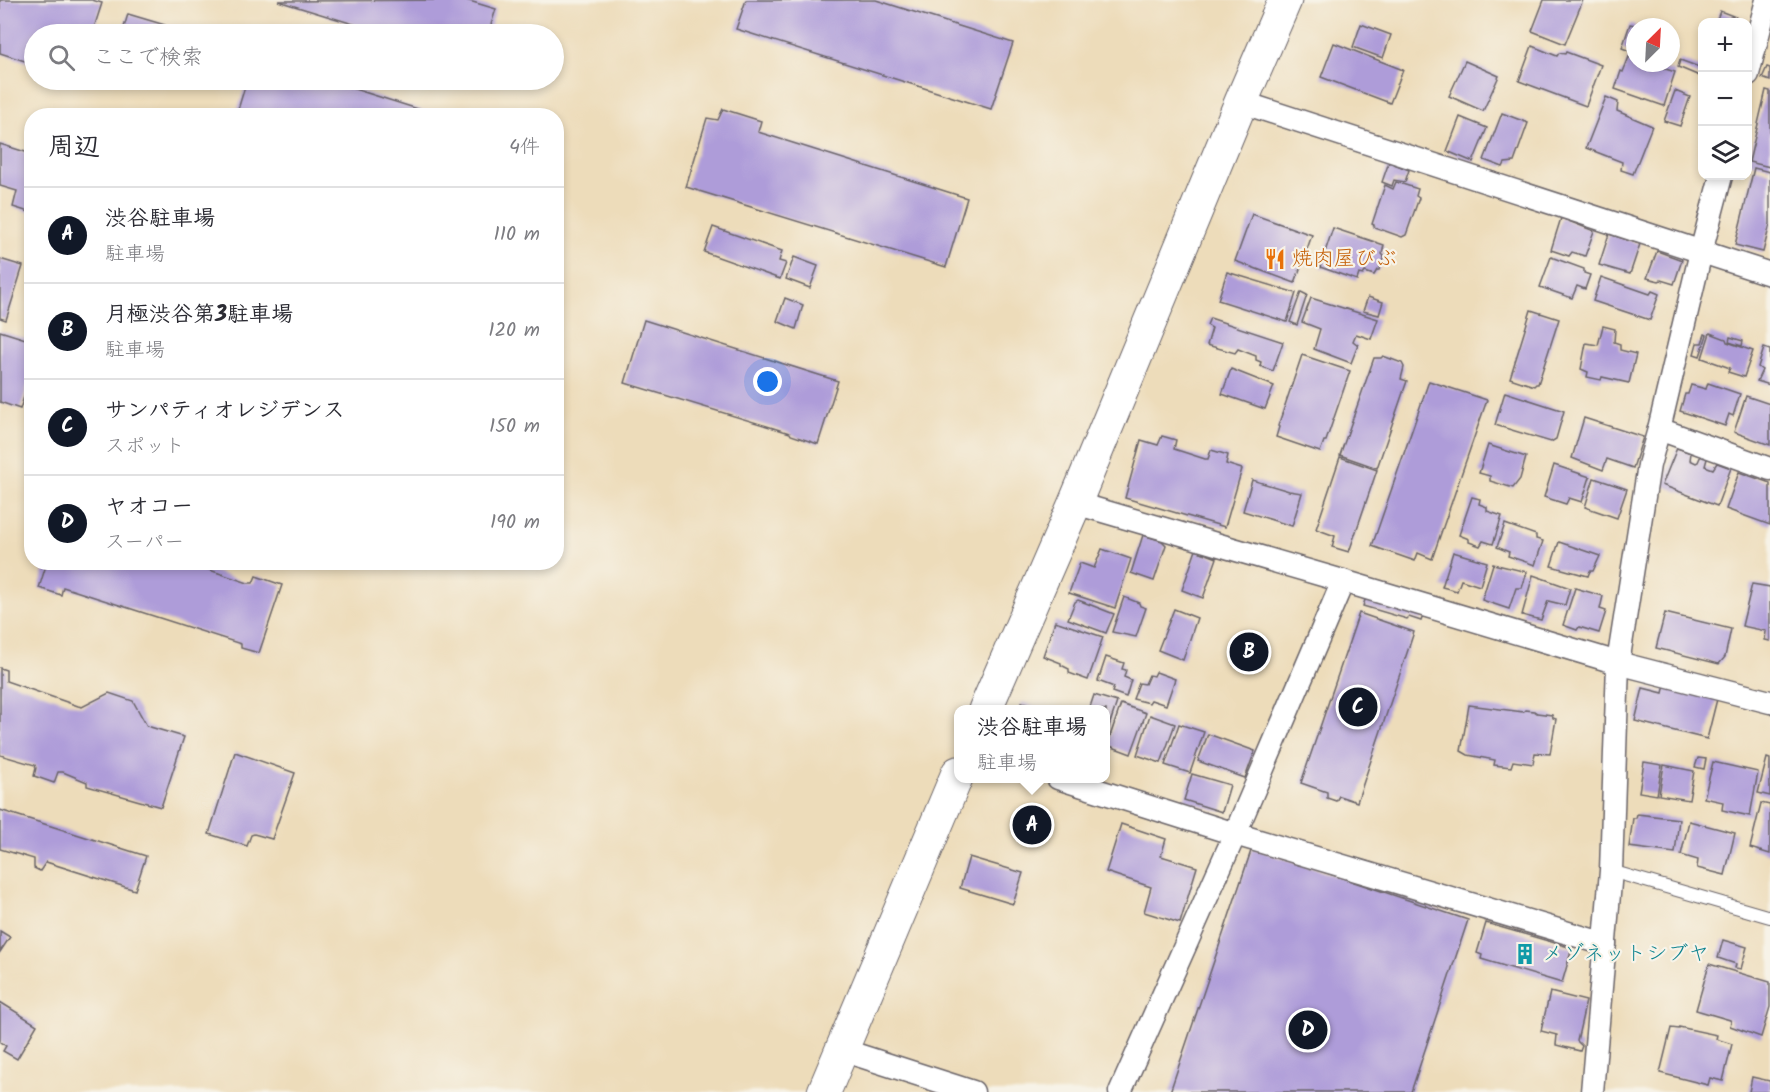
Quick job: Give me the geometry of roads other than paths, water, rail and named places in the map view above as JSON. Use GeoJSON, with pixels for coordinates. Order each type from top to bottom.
{"type":"FeatureCollection","features":[{"type":"Feature","properties":{"kind":"street"},"geometry":{"type":"LineString","coordinates":[[988,705],[1285,0]]}},
{"type":"Feature","properties":{"kind":"street"},"geometry":{"type":"LineString","coordinates":[[1749,72],[1767,0]]}},
{"type":"Feature","properties":{"kind":"street"},"geometry":{"type":"LineString","coordinates":[[1241,102],[1770,274]]}},
{"type":"Feature","properties":{"kind":"street"},"geometry":{"type":"LineString","coordinates":[[1592,1092],[1611,871],[1618,663],[1649,465],[1720,180]]}},
{"type":"Feature","properties":{"kind":"street"},"geometry":{"type":"LineString","coordinates":[[1659,429],[1770,469]]}},
{"type":"Feature","properties":{"kind":"street"},"geometry":{"type":"LineString","coordinates":[[1075,503],[1618,663],[1770,702]]}},
{"type":"Feature","properties":{"kind":"street"},"geometry":{"type":"LineString","coordinates":[[1120,1092],[1235,834],[1343,581]]}},
{"type":"Feature","properties":{"kind":"street"},"geometry":{"type":"LineString","coordinates":[[824,1092],[954,783]]}},
{"type":"Feature","properties":{"kind":"street"},"geometry":{"type":"LineString","coordinates":[[1074,783],[1235,834],[1605,944]]}},
{"type":"Feature","properties":{"kind":"street"},"geometry":{"type":"LineString","coordinates":[[842,1050],[973,1092]]}},
{"type":"Feature","properties":{"kind":"lane"},"geometry":{"type":"LineString","coordinates":[[1611,871],[1770,917]]}},
{"type":"Feature","properties":{"kind":"place","name":"焼肉屋びぶ"},"geometry":{"type":"Point","coordinates":[1275,259]}},
{"type":"Feature","properties":{"kind":"place","name":"月極渋谷第3駐車場"},"geometry":{"type":"Point","coordinates":[1249,652]}},
{"type":"Feature","properties":{"kind":"place","name":"サンパティオレジデンス"},"geometry":{"type":"Point","coordinates":[1358,707]}},
{"type":"Feature","properties":{"kind":"place","name":"渋谷駐車場"},"geometry":{"type":"Point","coordinates":[1032,825]}},
{"type":"Feature","properties":{"kind":"place","name":"メゾネットシブヤ"},"geometry":{"type":"Point","coordinates":[1525,954]}},
{"type":"Feature","properties":{"kind":"place","name":"ヤオコー"},"geometry":{"type":"Point","coordinates":[1308,1030]}}]}
